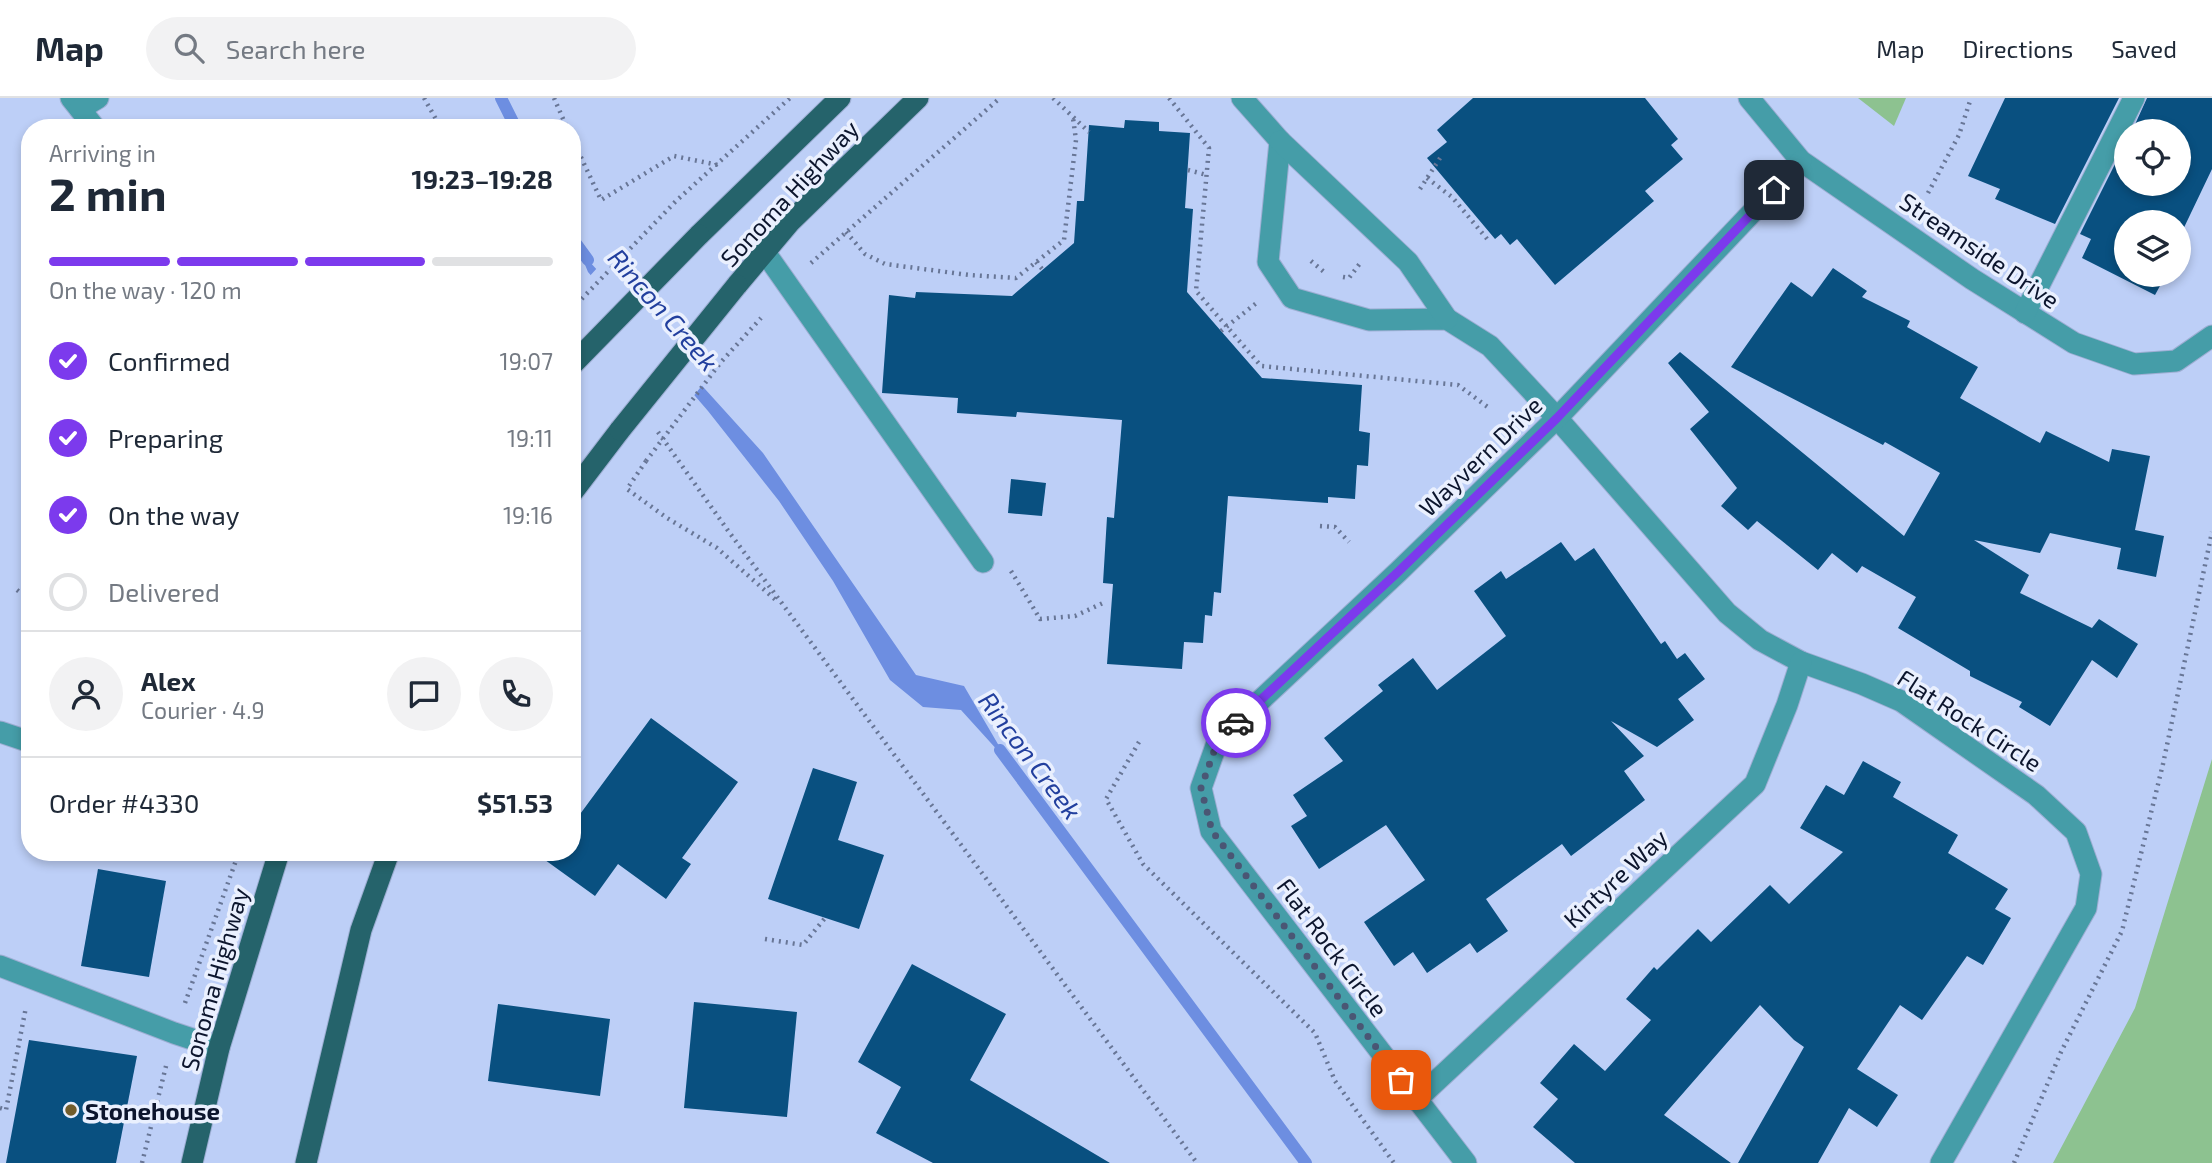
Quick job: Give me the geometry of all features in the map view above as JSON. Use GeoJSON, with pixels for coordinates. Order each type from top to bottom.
{"type":"FeatureCollection","features":[{"type":"Feature","properties":{"kind":"main road","name":"Sonoma Highway"},"geometry":{"type":"LineString","coordinates":[[581,356],[752,182],[840,98]]}},
{"type":"Feature","properties":{"kind":"main road","name":"Sonoma Highway"},"geometry":{"type":"LineString","coordinates":[[581,481],[764,251],[918,98]]}},
{"type":"Feature","properties":{"kind":"main road","name":"Sonoma Highway"},"geometry":{"type":"LineString","coordinates":[[192,1163],[219,1048],[276,861]]}},
{"type":"Feature","properties":{"kind":"main road"},"geometry":{"type":"LineString","coordinates":[[306,1163],[360,930],[386,861]]}},
{"type":"Feature","properties":{"kind":"street"},"geometry":{"type":"LineString","coordinates":[[1242,98],[1280,141],[1408,262],[1447,319]]}},
{"type":"Feature","properties":{"kind":"street","name":"Streamside Drive"},"geometry":{"type":"LineString","coordinates":[[1749,98],[1801,161],[2025,313],[2074,343],[2134,365],[2176,361],[2212,335]]}},
{"type":"Feature","properties":{"kind":"street"},"geometry":{"type":"LineString","coordinates":[[2025,313],[2134,98]]}},
{"type":"Feature","properties":{"kind":"street"},"geometry":{"type":"LineString","coordinates":[[83,102],[92,119]]}},
{"type":"Feature","properties":{"kind":"street"},"geometry":{"type":"LineString","coordinates":[[1280,141],[1268,262],[1292,298],[1369,320],[1447,319]]}},
{"type":"Feature","properties":{"kind":"street","name":"Wayvern Drive"},"geometry":{"type":"LineString","coordinates":[[1201,788],[1218,740],[1398,572],[1557,418],[1801,161]]}},
{"type":"Feature","properties":{"kind":"street"},"geometry":{"type":"LineString","coordinates":[[764,251],[983,562]]}},
{"type":"Feature","properties":{"kind":"street","name":"Flat Rock Circle"},"geometry":{"type":"LineString","coordinates":[[1447,319],[1490,345],[1727,613],[1760,640],[1801,662],[1901,701],[2036,795],[2076,832],[2091,874],[2086,908],[1941,1163]]}},
{"type":"Feature","properties":{"kind":"street","name":"Kintyre Way"},"geometry":{"type":"LineString","coordinates":[[1416,1100],[1755,784],[1801,662]]}},
{"type":"Feature","properties":{"kind":"street"},"geometry":{"type":"LineString","coordinates":[[0,732],[21,739]]}},
{"type":"Feature","properties":{"kind":"street","name":"Flat Rock Circle"},"geometry":{"type":"LineString","coordinates":[[1201,788],[1212,831],[1466,1163]]}},
{"type":"Feature","properties":{"kind":"street"},"geometry":{"type":"LineString","coordinates":[[0,966],[219,1048]]}},
{"type":"Feature","properties":{"kind":"path"},"geometry":{"type":"LineString","coordinates":[[424,98],[436,119]]}},
{"type":"Feature","properties":{"kind":"path"},"geometry":{"type":"LineString","coordinates":[[554,98],[563,119]]}},
{"type":"Feature","properties":{"kind":"path"},"geometry":{"type":"LineString","coordinates":[[581,300],[676,201],[790,98]]}},
{"type":"Feature","properties":{"kind":"path"},"geometry":{"type":"LineString","coordinates":[[787,610],[717,548],[667,518],[627,489],[721,362],[789,285],[1000,98]]}},
{"type":"Feature","properties":{"kind":"path"},"geometry":{"type":"LineString","coordinates":[[1054,98],[1089,132]]}},
{"type":"Feature","properties":{"kind":"path"},"geometry":{"type":"LineString","coordinates":[[1928,193],[1959,135],[1971,98]]}},
{"type":"Feature","properties":{"kind":"path"},"geometry":{"type":"LineString","coordinates":[[846,232],[865,254],[885,264],[1016,278],[1064,240],[1076,140],[1073,118]]}},
{"type":"Feature","properties":{"kind":"path"},"geometry":{"type":"LineString","coordinates":[[1420,189],[1442,155]]}},
{"type":"Feature","properties":{"kind":"path"},"geometry":{"type":"LineString","coordinates":[[581,157],[601,200],[674,156],[717,164],[752,182]]}},
{"type":"Feature","properties":{"kind":"path"},"geometry":{"type":"LineString","coordinates":[[1188,170],[1207,175]]}},
{"type":"Feature","properties":{"kind":"path"},"geometry":{"type":"LineString","coordinates":[[1427,178],[1452,197],[1488,240]]}},
{"type":"Feature","properties":{"kind":"path"},"geometry":{"type":"LineString","coordinates":[[1337,275],[1349,278],[1366,256]]}},
{"type":"Feature","properties":{"kind":"path"},"geometry":{"type":"LineString","coordinates":[[1311,261],[1325,273]]}},
{"type":"Feature","properties":{"kind":"path"},"geometry":{"type":"LineString","coordinates":[[1036,262],[1043,270]]}},
{"type":"Feature","properties":{"kind":"path"},"geometry":{"type":"LineString","coordinates":[[1221,331],[1260,300]]}},
{"type":"Feature","properties":{"kind":"path"},"geometry":{"type":"LineString","coordinates":[[651,422],[1197,1163]]}},
{"type":"Feature","properties":{"kind":"path"},"geometry":{"type":"LineString","coordinates":[[1321,526],[1335,527],[1349,542]]}},
{"type":"Feature","properties":{"kind":"path"},"geometry":{"type":"LineString","coordinates":[[2014,1163],[2061,1052],[2122,931],[2163,764],[2212,532]]}},
{"type":"Feature","properties":{"kind":"path"},"geometry":{"type":"LineString","coordinates":[[17,590],[21,593]]}},
{"type":"Feature","properties":{"kind":"path"},"geometry":{"type":"LineString","coordinates":[[1139,742],[1106,799],[1143,864],[1315,1033],[1335,1081],[1394,1163]]}},
{"type":"Feature","properties":{"kind":"path"},"geometry":{"type":"LineString","coordinates":[[765,939],[803,945],[825,918]]}},
{"type":"Feature","properties":{"kind":"path"},"geometry":{"type":"LineString","coordinates":[[0,1108],[6,1110],[28,998]]}},
{"type":"Feature","properties":{"kind":"green space"},"geometry":{"type":"Polygon","coordinates":[[[1858,98],[1906,98],[1894,126],[1858,98]]]}},
{"type":"Feature","properties":{"kind":"green space"},"geometry":{"type":"Polygon","coordinates":[[[2212,759],[2212,1163],[2053,1163],[2135,1008],[2212,759]]]}},
{"type":"Feature","properties":{"kind":"water"},"geometry":{"type":"Polygon","coordinates":[[[581,252],[763,453],[916,675],[964,686],[1009,763],[961,710],[923,707],[890,680],[833,581],[779,501],[708,411],[588,272],[581,252]]]}},
{"type":"Feature","properties":{"kind":"pier"},"geometry":{"type":"Polygon","coordinates":[[[598,267],[704,383],[692,398],[588,278],[598,267]]]}},
{"type":"Feature","properties":{"kind":"building"},"geometry":{"type":"Polygon","coordinates":[[[1473,98],[1645,98],[1678,139],[1671,145],[1683,159],[1645,191],[1654,201],[1555,285],[1517,239],[1510,245],[1501,234],[1495,239],[1427,158],[1447,142],[1437,130],[1473,98]]]}},
{"type":"Feature","properties":{"kind":"building"},"geometry":{"type":"Polygon","coordinates":[[[2005,98],[2119,98],[2055,224],[1995,199],[2000,189],[1968,176],[2005,98]]]}},
{"type":"Feature","properties":{"kind":"building"},"geometry":{"type":"Polygon","coordinates":[[[2147,98],[2212,98],[2212,169],[2191,213],[2191,210],[2114,210],[2114,274],[2082,258],[2091,239],[2080,234],[2114,166],[2114,196],[2191,196],[2191,119],[2137,119],[2147,98]]]}},
{"type":"Feature","properties":{"kind":"building"},"geometry":{"type":"Polygon","coordinates":[[[1125,120],[1159,122],[1159,131],[1190,133],[1185,208],[1193,209],[1187,292],[1262,378],[1362,385],[1359,431],[1370,433],[1368,466],[1357,465],[1355,499],[1328,497],[1328,503],[1228,496],[1221,593],[1214,592],[1212,616],[1205,615],[1203,643],[1184,642],[1182,669],[1107,664],[1113,584],[1103,583],[1107,517],[1114,518],[1122,420],[1017,412],[1016,417],[957,413],[958,398],[882,393],[889,295],[915,298],[916,292],[1012,296],[1074,243],[1077,201],[1084,201],[1089,125],[1124,128],[1125,120]]]}},
{"type":"Feature","properties":{"kind":"building"},"geometry":{"type":"Polygon","coordinates":[[[1833,268],[1867,291],[1862,297],[1910,321],[1907,327],[1978,367],[1960,398],[2040,443],[2046,431],[2109,462],[2112,449],[2150,456],[2135,530],[2164,536],[2156,577],[2117,569],[2121,548],[2050,533],[2040,553],[1974,540],[2029,575],[2020,593],[2092,628],[2099,619],[2138,644],[2117,678],[2092,660],[2050,726],[2019,707],[2022,702],[1970,676],[1970,671],[1898,628],[1916,597],[1862,566],[1857,573],[1832,553],[1818,570],[1757,521],[1748,530],[1721,506],[1737,488],[1690,429],[1709,412],[1668,363],[1680,352],[1904,536],[1940,473],[1885,442],[1883,445],[1731,367],[1791,282],[1812,297],[1833,268]]]}},
{"type":"Feature","properties":{"kind":"building"},"geometry":{"type":"Polygon","coordinates":[[[2139,287],[2159,287],[2155,295],[2139,287]]]}},
{"type":"Feature","properties":{"kind":"building"},"geometry":{"type":"Polygon","coordinates":[[[1011,479],[1046,483],[1042,516],[1008,513],[1011,479]]]}},
{"type":"Feature","properties":{"kind":"building"},"geometry":{"type":"Polygon","coordinates":[[[1561,542],[1575,561],[1594,548],[1661,644],[1665,641],[1677,659],[1685,653],[1705,679],[1678,699],[1694,720],[1657,747],[1611,721],[1644,756],[1624,771],[1645,800],[1571,856],[1562,844],[1486,899],[1508,931],[1477,953],[1470,943],[1427,973],[1413,952],[1394,966],[1364,922],[1425,880],[1386,825],[1319,869],[1291,826],[1307,816],[1293,795],[1343,761],[1324,738],[1383,691],[1378,685],[1413,658],[1437,690],[1506,636],[1474,591],[1501,571],[1506,579],[1561,542]]]}},
{"type":"Feature","properties":{"kind":"building"},"geometry":{"type":"Polygon","coordinates":[[[651,718],[738,782],[682,858],[691,864],[666,899],[618,864],[595,896],[546,861],[581,861],[581,813],[651,718]]]}},
{"type":"Feature","properties":{"kind":"building"},"geometry":{"type":"Polygon","coordinates":[[[1863,761],[1901,782],[1893,797],[1958,835],[1948,853],[2008,889],[1995,909],[2011,918],[1983,965],[1967,956],[1922,1020],[1900,1005],[1857,1069],[1898,1095],[1877,1127],[1849,1108],[1818,1163],[1738,1163],[1804,1047],[1760,1005],[1664,1115],[1731,1163],[1575,1163],[1533,1127],[1558,1099],[1540,1083],[1574,1044],[1605,1071],[1651,1020],[1626,999],[1654,967],[1657,970],[1698,929],[1711,942],[1770,885],[1789,904],[1843,852],[1800,828],[1826,785],[1844,795],[1863,761]]]}},
{"type":"Feature","properties":{"kind":"building"},"geometry":{"type":"Polygon","coordinates":[[[813,768],[857,782],[838,840],[884,855],[859,929],[768,899],[813,768]]]}},
{"type":"Feature","properties":{"kind":"building"},"geometry":{"type":"Polygon","coordinates":[[[98,869],[166,881],[149,977],[81,966],[98,869]]]}},
{"type":"Feature","properties":{"kind":"building"},"geometry":{"type":"Polygon","coordinates":[[[912,964],[1006,1014],[970,1080],[1110,1163],[933,1163],[876,1133],[901,1087],[858,1062],[912,964]]]}},
{"type":"Feature","properties":{"kind":"building"},"geometry":{"type":"Polygon","coordinates":[[[694,1002],[797,1012],[787,1117],[684,1108],[694,1002]]]}},
{"type":"Feature","properties":{"kind":"building"},"geometry":{"type":"Polygon","coordinates":[[[498,1004],[610,1019],[600,1096],[488,1081],[498,1004]]]}},
{"type":"Feature","properties":{"kind":"building","name":"Stonehouse"},"geometry":{"type":"Polygon","coordinates":[[[29,1040],[137,1056],[116,1163],[6,1163],[29,1040]]]}},
{"type":"Feature","properties":{"kind":"waterway","name":"Rincon Creek"},"geometry":{"type":"LineString","coordinates":[[501,98],[512,119]]}},
{"type":"Feature","properties":{"kind":"waterway","name":"Rincon Creek"},"geometry":{"type":"LineString","coordinates":[[581,250],[588,260]]}},
{"type":"Feature","properties":{"kind":"waterway","name":"Rincon Creek"},"geometry":{"type":"LineString","coordinates":[[1000,750],[1306,1163]]}},
{"type":"Feature","properties":{"kind":"way so far"},"geometry":{"type":"LineString","coordinates":[[1236,723],[1218,740],[1201,788],[1212,831],[1401,1080]]}},
{"type":"Feature","properties":{"kind":"place","name":"Stonehouse"},"geometry":{"type":"Point","coordinates":[71,1110]}},
{"type":"Feature","properties":{"kind":"route"},"geometry":{"type":"LineString","coordinates":[[1236,723],[1398,572],[1557,418],[1774,190]]}}]}
